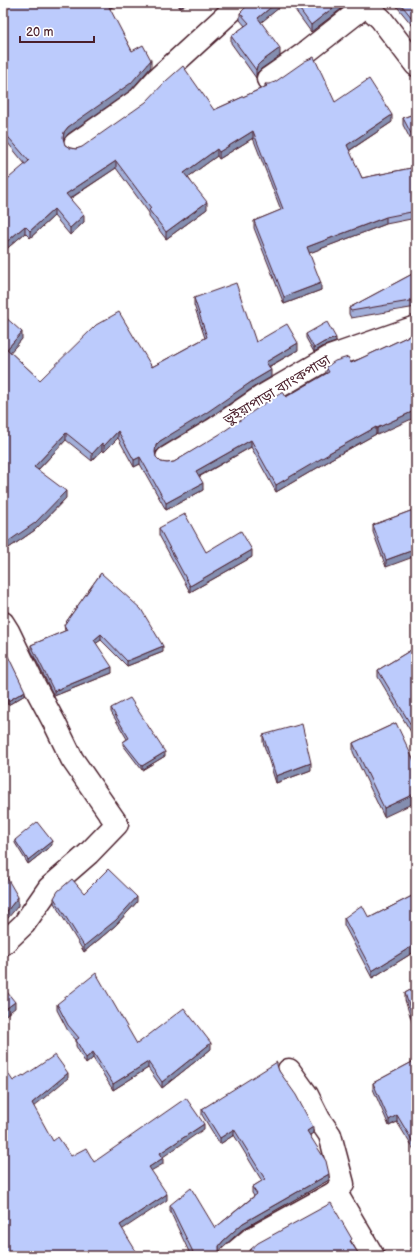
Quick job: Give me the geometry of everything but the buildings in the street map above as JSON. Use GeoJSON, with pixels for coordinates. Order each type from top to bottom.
{"type":"FeatureCollection","features":[{"type":"Feature","properties":{"kind":"street"},"geometry":{"type":"LineString","coordinates":[[75,144],[139,99],[157,79],[240,3]]}},
{"type":"Feature","properties":{"kind":"street"},"geometry":{"type":"LineString","coordinates":[[268,79],[304,54],[367,4],[381,19],[416,65]]}},
{"type":"Feature","properties":{"kind":"street","name":"ভুইয়াপাড়া ব্যাংকপাড়া"},"geometry":{"type":"LineString","coordinates":[[167,458],[213,430],[261,397],[330,357],[416,327]]}},
{"type":"Feature","properties":{"kind":"street"},"geometry":{"type":"LineString","coordinates":[[3,623],[72,759],[117,824],[88,854],[49,888],[24,924],[3,944]]}},
{"type":"Feature","properties":{"kind":"street"},"geometry":{"type":"LineString","coordinates":[[231,1256],[251,1239],[334,1193],[343,1184],[330,1135],[319,1119],[308,1095],[289,1070]]}},
{"type":"Feature","properties":{"kind":"street"},"geometry":{"type":"LineString","coordinates":[[334,1193],[339,1198],[373,1256]]}}]}
